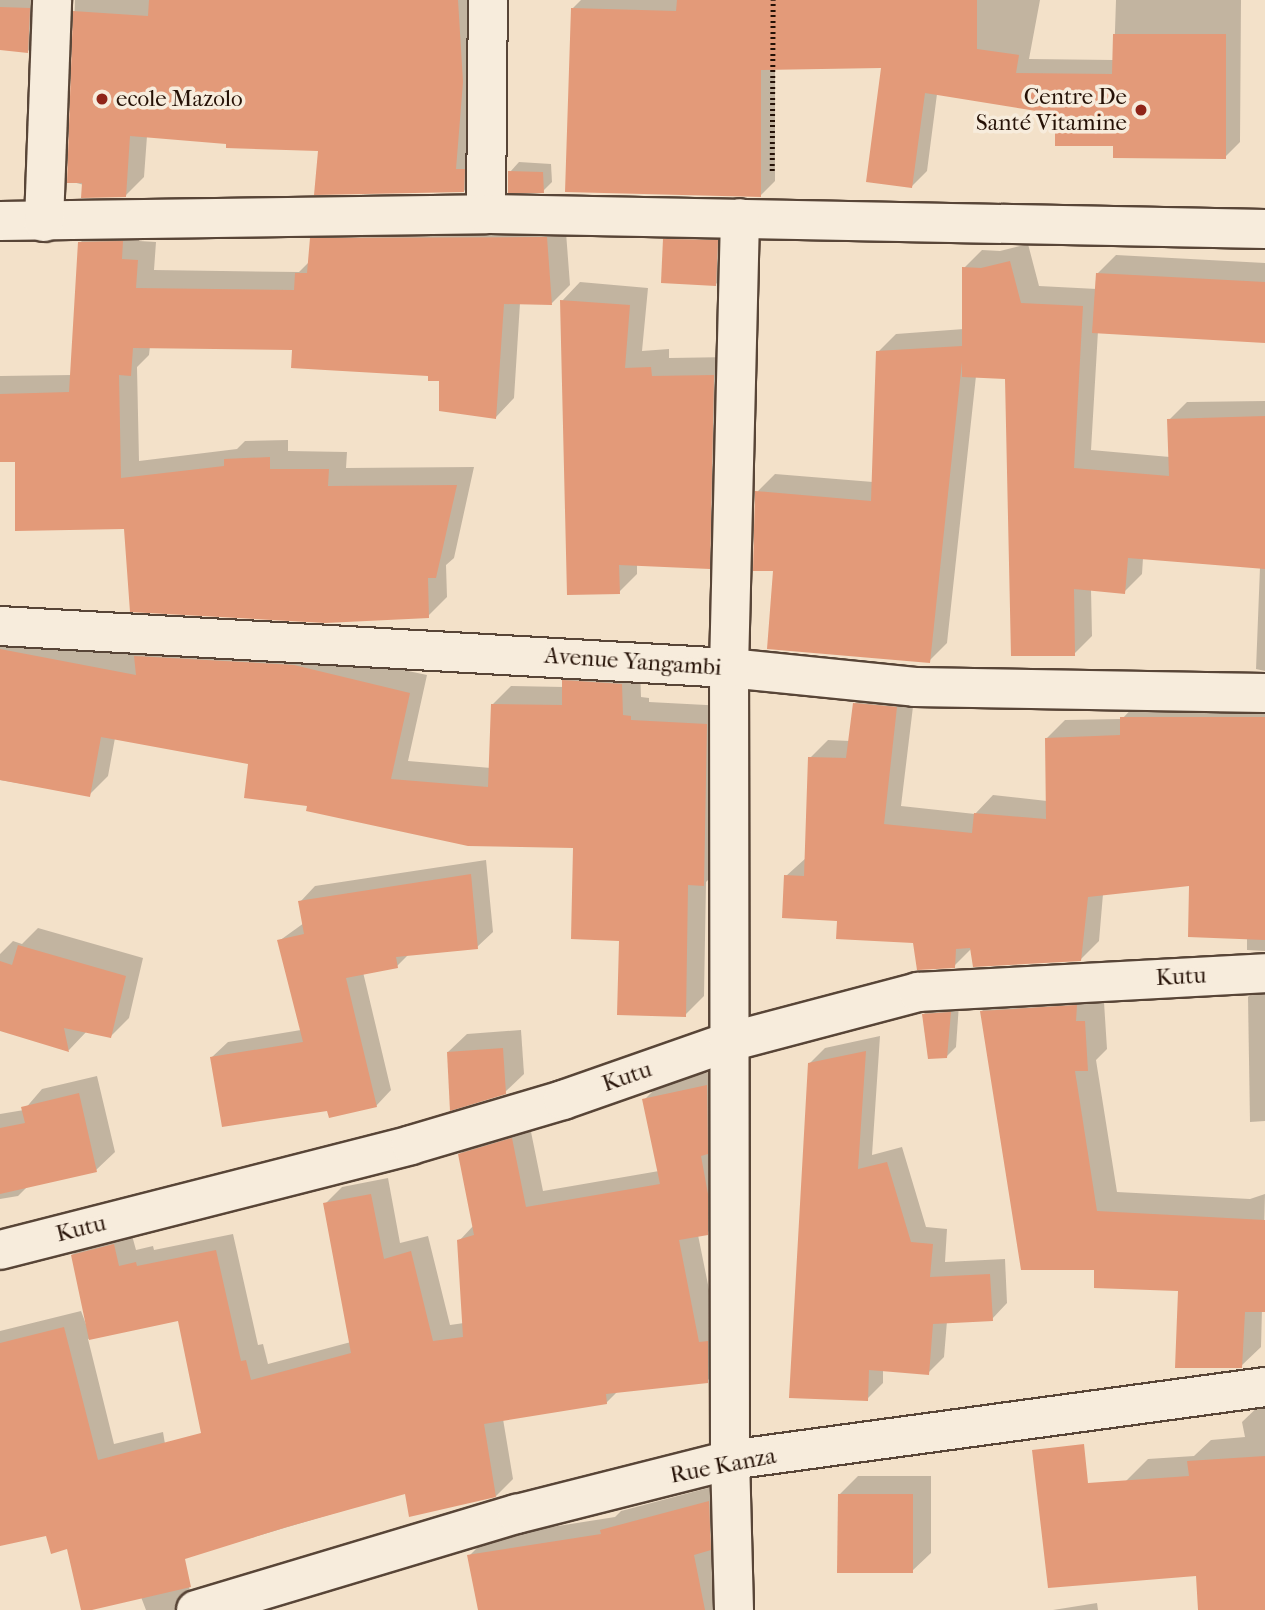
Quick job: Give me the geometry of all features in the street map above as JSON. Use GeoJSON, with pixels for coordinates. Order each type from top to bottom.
{"type":"FeatureCollection","features":[{"type":"Feature","properties":{"kind":"street"},"geometry":{"type":"LineString","coordinates":[[44,222],[52,0]]}},
{"type":"Feature","properties":{"kind":"street"},"geometry":{"type":"LineString","coordinates":[[486,214],[488,0]]}},
{"type":"Feature","properties":{"kind":"street"},"geometry":{"type":"LineString","coordinates":[[0,221],[486,214],[1265,229]]}},
{"type":"Feature","properties":{"kind":"street"},"geometry":{"type":"LineString","coordinates":[[734,1610],[730,1460],[729,668],[756,218]]}},
{"type":"Feature","properties":{"kind":"street","name":"Avenue Yangambi"},"geometry":{"type":"LineString","coordinates":[[0,626],[729,668],[915,687],[1265,693]]}},
{"type":"Feature","properties":{"kind":"street","name":"Kutu"},"geometry":{"type":"LineString","coordinates":[[0,1250],[411,1145],[563,1100],[729,1042],[918,992],[1265,973]]}},
{"type":"Feature","properties":{"kind":"street","name":"Rue Kanza"},"geometry":{"type":"LineString","coordinates":[[196,1610],[517,1514],[730,1460],[1265,1387]]}},
{"type":"Feature","properties":{"kind":"path"},"geometry":{"type":"LineString","coordinates":[[756,218],[773,0]]}},
{"type":"Feature","properties":{"kind":"building"},"geometry":{"type":"Polygon","coordinates":[[[149,0],[458,0],[463,82],[456,169],[465,169],[464,192],[314,195],[318,151],[226,148],[226,144],[130,136],[126,197],[81,198],[82,183],[67,183],[73,11],[148,16],[149,0]]]}},
{"type":"Feature","properties":{"kind":"building"},"geometry":{"type":"Polygon","coordinates":[[[677,0],[977,0],[977,49],[1019,55],[1016,73],[1112,74],[1113,34],[1226,34],[1226,159],[1113,158],[1113,146],[1055,146],[1055,114],[925,93],[912,188],[866,182],[881,68],[761,70],[761,197],[565,192],[571,8],[676,11],[677,0]]]}},
{"type":"Feature","properties":{"kind":"building"},"geometry":{"type":"Polygon","coordinates":[[[0,7],[30,8],[28,53],[0,50],[0,7]]]}},
{"type":"Feature","properties":{"kind":"building"},"geometry":{"type":"Polygon","coordinates":[[[508,171],[543,172],[544,193],[508,193],[508,171]]]}},
{"type":"Feature","properties":{"kind":"building"},"geometry":{"type":"Polygon","coordinates":[[[547,237],[552,305],[504,304],[496,419],[439,411],[439,381],[428,381],[428,376],[291,368],[292,350],[133,348],[131,376],[119,375],[121,478],[224,466],[224,459],[270,457],[270,469],[329,469],[328,486],[457,485],[436,578],[428,578],[429,618],[325,623],[130,612],[124,529],[15,531],[15,462],[0,462],[0,394],[69,392],[78,242],[123,241],[122,259],[138,260],[136,288],[294,290],[295,273],[307,273],[310,238],[547,237]]]}},
{"type":"Feature","properties":{"kind":"building"},"geometry":{"type":"Polygon","coordinates":[[[663,239],[718,240],[716,286],[661,283],[663,239]]]}},
{"type":"Feature","properties":{"kind":"building"},"geometry":{"type":"Polygon","coordinates":[[[1010,261],[1021,303],[1083,306],[1074,468],[1169,476],[1167,419],[1265,416],[1265,569],[1128,558],[1125,594],[1074,589],[1075,656],[1011,656],[1005,379],[962,377],[962,362],[930,663],[767,649],[773,571],[753,571],[755,491],[871,501],[876,351],[962,346],[962,267],[981,268],[1010,261]]]}},
{"type":"Feature","properties":{"kind":"building"},"geometry":{"type":"Polygon","coordinates":[[[1096,273],[1265,282],[1265,343],[1092,333],[1096,273]]]}},
{"type":"Feature","properties":{"kind":"building"},"geometry":{"type":"Polygon","coordinates":[[[560,300],[630,305],[625,368],[651,367],[652,376],[714,375],[710,569],[619,565],[620,594],[567,595],[560,300]]]}},
{"type":"Feature","properties":{"kind":"building"},"geometry":{"type":"Polygon","coordinates":[[[0,649],[136,675],[134,656],[294,665],[410,693],[391,779],[488,787],[491,704],[562,705],[562,680],[622,684],[623,715],[631,716],[631,720],[707,724],[704,886],[688,885],[686,1017],[617,1015],[619,941],[571,939],[573,848],[468,846],[306,811],[307,806],[244,798],[248,764],[101,737],[90,797],[0,780],[0,649]]]}},
{"type":"Feature","properties":{"kind":"building"},"geometry":{"type":"Polygon","coordinates":[[[853,703],[897,707],[884,824],[972,833],[974,813],[1046,819],[1045,738],[1120,735],[1120,717],[1265,717],[1265,940],[1188,937],[1189,886],[1088,897],[1081,961],[973,967],[970,948],[956,949],[955,968],[917,970],[913,943],[836,939],[837,921],[782,918],[784,875],[804,876],[808,757],[846,758],[853,703]]]}},
{"type":"Feature","properties":{"kind":"building"},"geometry":{"type":"Polygon","coordinates":[[[471,874],[478,949],[396,957],[398,968],[346,978],[377,1107],[329,1118],[327,1111],[222,1127],[210,1057],[303,1042],[277,940],[304,934],[298,901],[471,874]]]}},
{"type":"Feature","properties":{"kind":"building"},"geometry":{"type":"Polygon","coordinates":[[[18,945],[126,976],[111,1038],[64,1028],[69,1052],[0,1031],[0,961],[12,965],[18,945]]]}},
{"type":"Feature","properties":{"kind":"building"},"geometry":{"type":"Polygon","coordinates":[[[1077,1005],[1076,1021],[1085,1021],[1088,1071],[1075,1071],[1097,1211],[1265,1220],[1265,1312],[1245,1312],[1242,1368],[1175,1368],[1178,1291],[1094,1288],[1094,1270],[1021,1270],[980,1011],[1077,1005]]]}},
{"type":"Feature","properties":{"kind":"building"},"geometry":{"type":"Polygon","coordinates":[[[951,1012],[947,1058],[928,1059],[922,1014],[951,1012]]]}},
{"type":"Feature","properties":{"kind":"building"},"geometry":{"type":"Polygon","coordinates":[[[503,1048],[506,1094],[450,1111],[447,1052],[503,1048]]]}},
{"type":"Feature","properties":{"kind":"building"},"geometry":{"type":"Polygon","coordinates":[[[866,1051],[858,1169],[887,1162],[911,1242],[933,1244],[930,1277],[990,1274],[993,1321],[933,1324],[929,1375],[869,1370],[868,1401],[789,1398],[808,1063],[866,1051]]]}},
{"type":"Feature","properties":{"kind":"building"},"geometry":{"type":"Polygon","coordinates":[[[707,1085],[708,1154],[701,1156],[708,1194],[708,1235],[679,1240],[699,1342],[708,1341],[708,1383],[606,1394],[607,1404],[484,1424],[496,1497],[409,1517],[405,1494],[287,1527],[185,1559],[191,1587],[92,1610],[81,1610],[67,1549],[51,1554],[46,1536],[0,1546],[0,1343],[64,1327],[98,1460],[201,1433],[178,1321],[89,1340],[71,1255],[114,1244],[119,1266],[136,1262],[137,1266],[216,1250],[241,1361],[246,1360],[251,1380],[351,1353],[323,1203],[371,1194],[384,1259],[411,1251],[433,1341],[463,1337],[457,1240],[474,1235],[458,1154],[512,1138],[526,1207],[660,1184],[642,1099],[707,1085]]]}},
{"type":"Feature","properties":{"kind":"building"},"geometry":{"type":"Polygon","coordinates":[[[79,1093],[97,1172],[0,1194],[0,1128],[25,1123],[21,1107],[79,1093]]]}},
{"type":"Feature","properties":{"kind":"building"},"geometry":{"type":"Polygon","coordinates":[[[1084,1444],[1088,1483],[1189,1476],[1187,1461],[1265,1456],[1265,1610],[1198,1610],[1196,1576],[1048,1588],[1032,1450],[1084,1444]]]}},
{"type":"Feature","properties":{"kind":"building"},"geometry":{"type":"Polygon","coordinates":[[[838,1494],[913,1494],[913,1573],[837,1573],[838,1494]]]}},
{"type":"Feature","properties":{"kind":"building"},"geometry":{"type":"Polygon","coordinates":[[[709,1501],[711,1550],[694,1555],[705,1610],[478,1610],[467,1555],[601,1534],[600,1530],[709,1501]]]}},
{"type":"Feature","properties":{"kind":"place","name":"ecole Mazolo"},"geometry":{"type":"Point","coordinates":[102,99]}},
{"type":"Feature","properties":{"kind":"place","name":"Centre De Santé Vitamine"},"geometry":{"type":"Point","coordinates":[1141,110]}}]}
